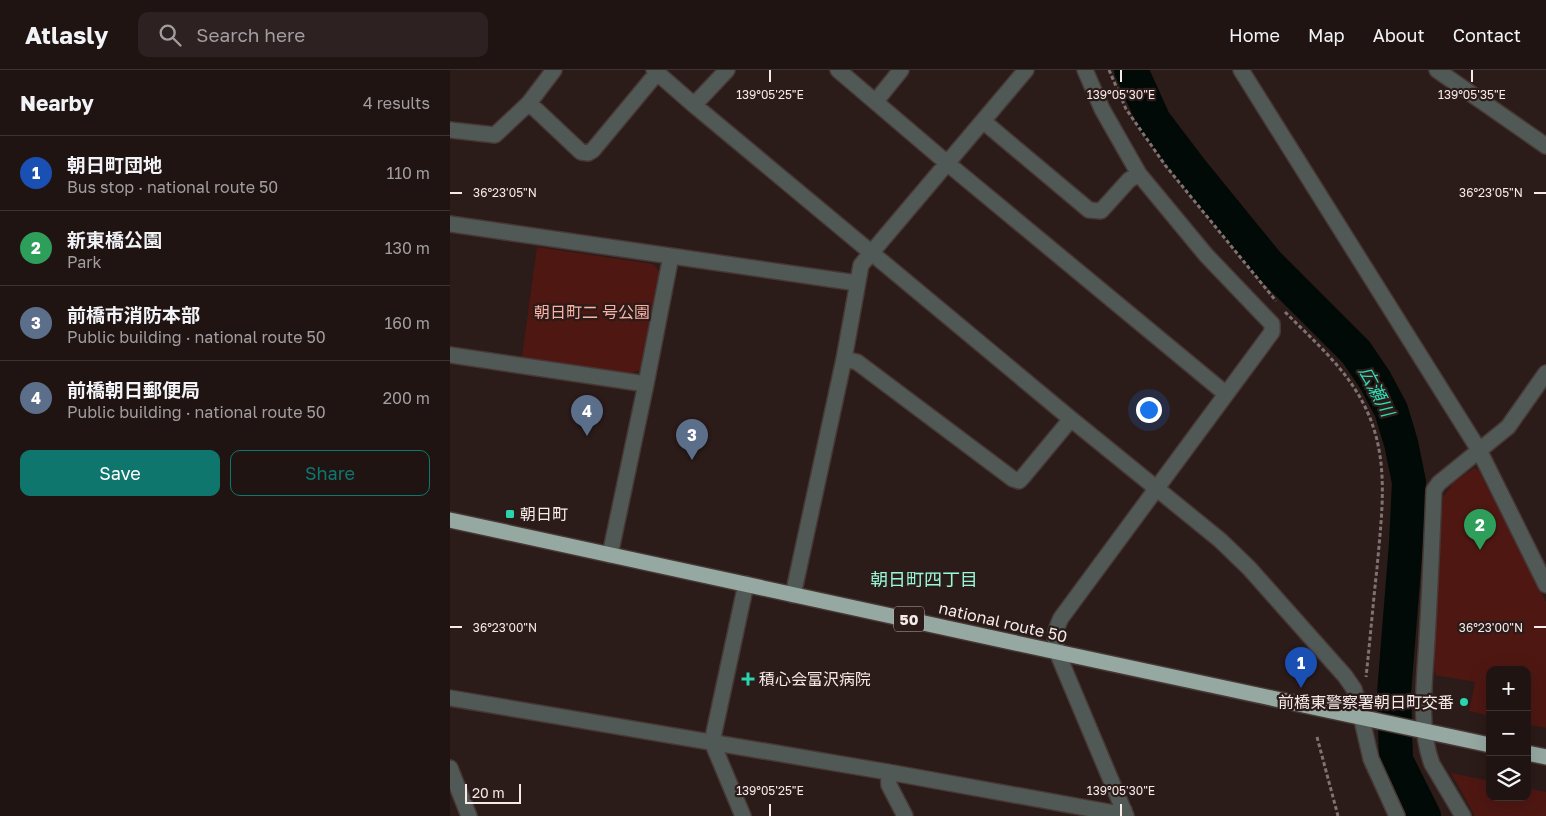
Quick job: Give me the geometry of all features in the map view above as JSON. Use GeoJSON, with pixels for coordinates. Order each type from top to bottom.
{"type":"FeatureCollection","features":[{"type":"Feature","properties":{"kind":"highway","name":"national route 50"},"geometry":{"type":"LineString","coordinates":[[450,520],[1486,744]]}},
{"type":"Feature","properties":{"kind":"highway"},"geometry":{"type":"LineString","coordinates":[[1531,754],[1546,757]]}},
{"type":"Feature","properties":{"kind":"street"},"geometry":{"type":"LineString","coordinates":[[450,130],[495,135],[529,103],[554,70]]}},
{"type":"Feature","properties":{"kind":"street"},"geometry":{"type":"LineString","coordinates":[[694,105],[727,70]]}},
{"type":"Feature","properties":{"kind":"street"},"geometry":{"type":"LineString","coordinates":[[838,70],[947,163],[1226,394]]}},
{"type":"Feature","properties":{"kind":"street"},"geometry":{"type":"LineString","coordinates":[[876,101],[901,70]]}},
{"type":"Feature","properties":{"kind":"street"},"geometry":{"type":"LineString","coordinates":[[793,595],[844,359],[861,265],[1026,70]]}},
{"type":"Feature","properties":{"kind":"street"},"geometry":{"type":"LineString","coordinates":[[1085,70],[1102,109],[1139,174],[1206,255],[1272,324],[1272,332],[1061,618],[1056,628],[1054,639],[1057,652],[1119,814]]}},
{"type":"Feature","properties":{"kind":"street"},"geometry":{"type":"LineString","coordinates":[[1241,70],[1479,450],[1546,586]]}},
{"type":"Feature","properties":{"kind":"street"},"geometry":{"type":"LineString","coordinates":[[1437,70],[1546,146]]}},
{"type":"Feature","properties":{"kind":"street"},"geometry":{"type":"LineString","coordinates":[[529,103],[581,152],[588,153],[656,72],[1071,419],[1220,540],[1250,568],[1354,688],[1364,718],[1370,759],[1397,816]]}},
{"type":"Feature","properties":{"kind":"street"},"geometry":{"type":"LineString","coordinates":[[983,122],[1089,210],[1101,210],[1129,180],[1139,174]]}},
{"type":"Feature","properties":{"kind":"street"},"geometry":{"type":"LineString","coordinates":[[450,224],[857,283]]}},
{"type":"Feature","properties":{"kind":"street"},"geometry":{"type":"LineString","coordinates":[[610,555],[671,256]]}},
{"type":"Feature","properties":{"kind":"street"},"geometry":{"type":"LineString","coordinates":[[450,354],[646,384]]}},
{"type":"Feature","properties":{"kind":"street"},"geometry":{"type":"LineString","coordinates":[[844,359],[857,362],[1013,479],[1019,481],[1071,419]]}},
{"type":"Feature","properties":{"kind":"street"},"geometry":{"type":"LineString","coordinates":[[1463,816],[1432,764],[1421,730],[1425,692],[1434,490],[1479,450],[1508,428],[1546,373]]}},
{"type":"Feature","properties":{"kind":"street"},"geometry":{"type":"LineString","coordinates":[[743,816],[712,742],[746,584]]}},
{"type":"Feature","properties":{"kind":"street"},"geometry":{"type":"LineString","coordinates":[[450,698],[888,772],[1119,814]]}},
{"type":"Feature","properties":{"kind":"street"},"geometry":{"type":"LineString","coordinates":[[450,768],[469,816]]}},
{"type":"Feature","properties":{"kind":"street"},"geometry":{"type":"LineString","coordinates":[[888,772],[889,785],[905,816]]}},
{"type":"Feature","properties":{"kind":"path"},"geometry":{"type":"LineString","coordinates":[[1109,70],[1126,109],[1164,165],[1278,304]]}},
{"type":"Feature","properties":{"kind":"path"},"geometry":{"type":"LineString","coordinates":[[1285,311],[1349,381],[1362,400],[1370,418],[1381,455],[1383,476],[1381,518],[1366,678]]}},
{"type":"Feature","properties":{"kind":"path"},"geometry":{"type":"LineString","coordinates":[[1318,737],[1338,816]]}},
{"type":"Feature","properties":{"kind":"green space","name":"朝日町二 号公園"},"geometry":{"type":"Polygon","coordinates":[[[537,247],[653,264],[660,272],[642,369],[630,374],[522,357],[537,247]]]}},
{"type":"Feature","properties":{"kind":"green space"},"geometry":{"type":"Polygon","coordinates":[[[1474,468],[1478,469],[1546,602],[1546,728],[1531,725],[1531,666],[1486,666],[1486,715],[1469,711],[1475,682],[1435,675],[1433,653],[1443,497],[1454,482],[1474,468]]]}},
{"type":"Feature","properties":{"kind":"green space"},"geometry":{"type":"Polygon","coordinates":[[[1451,773],[1486,780],[1486,801],[1531,801],[1531,789],[1546,792],[1546,816],[1475,816],[1451,773]]]}},
{"type":"Feature","properties":{"kind":"waterway","name":"広瀬川"},"geometry":{"type":"LineString","coordinates":[[1131,70],[1154,121],[1192,171],[1267,263],[1356,352],[1375,380],[1391,410],[1401,443],[1409,482],[1394,693],[1396,760],[1424,816]]}},
{"type":"Feature","properties":{"kind":"place","name":"前橋朝日郵便局"},"geometry":{"type":"Point","coordinates":[587,436]}},
{"type":"Feature","properties":{"kind":"place","name":"前橋市消防本部"},"geometry":{"type":"Point","coordinates":[692,460]}},
{"type":"Feature","properties":{"kind":"place","name":"朝日町"},"geometry":{"type":"Point","coordinates":[510,514]}},
{"type":"Feature","properties":{"kind":"place","name":"新東橋公園"},"geometry":{"type":"Point","coordinates":[1480,550]}},
{"type":"Feature","properties":{"kind":"place","name":"積心会富沢病院"},"geometry":{"type":"Point","coordinates":[748,679]}},
{"type":"Feature","properties":{"kind":"place","name":"朝日町団地"},"geometry":{"type":"Point","coordinates":[1301,688]}},
{"type":"Feature","properties":{"kind":"place","name":"前橋東警察署朝日町交番"},"geometry":{"type":"Point","coordinates":[1464,702]}},
{"type":"Feature","properties":{"kind":"district","name":"朝日町四丁目"},"geometry":{"type":"Point","coordinates":[924,579]}}]}
